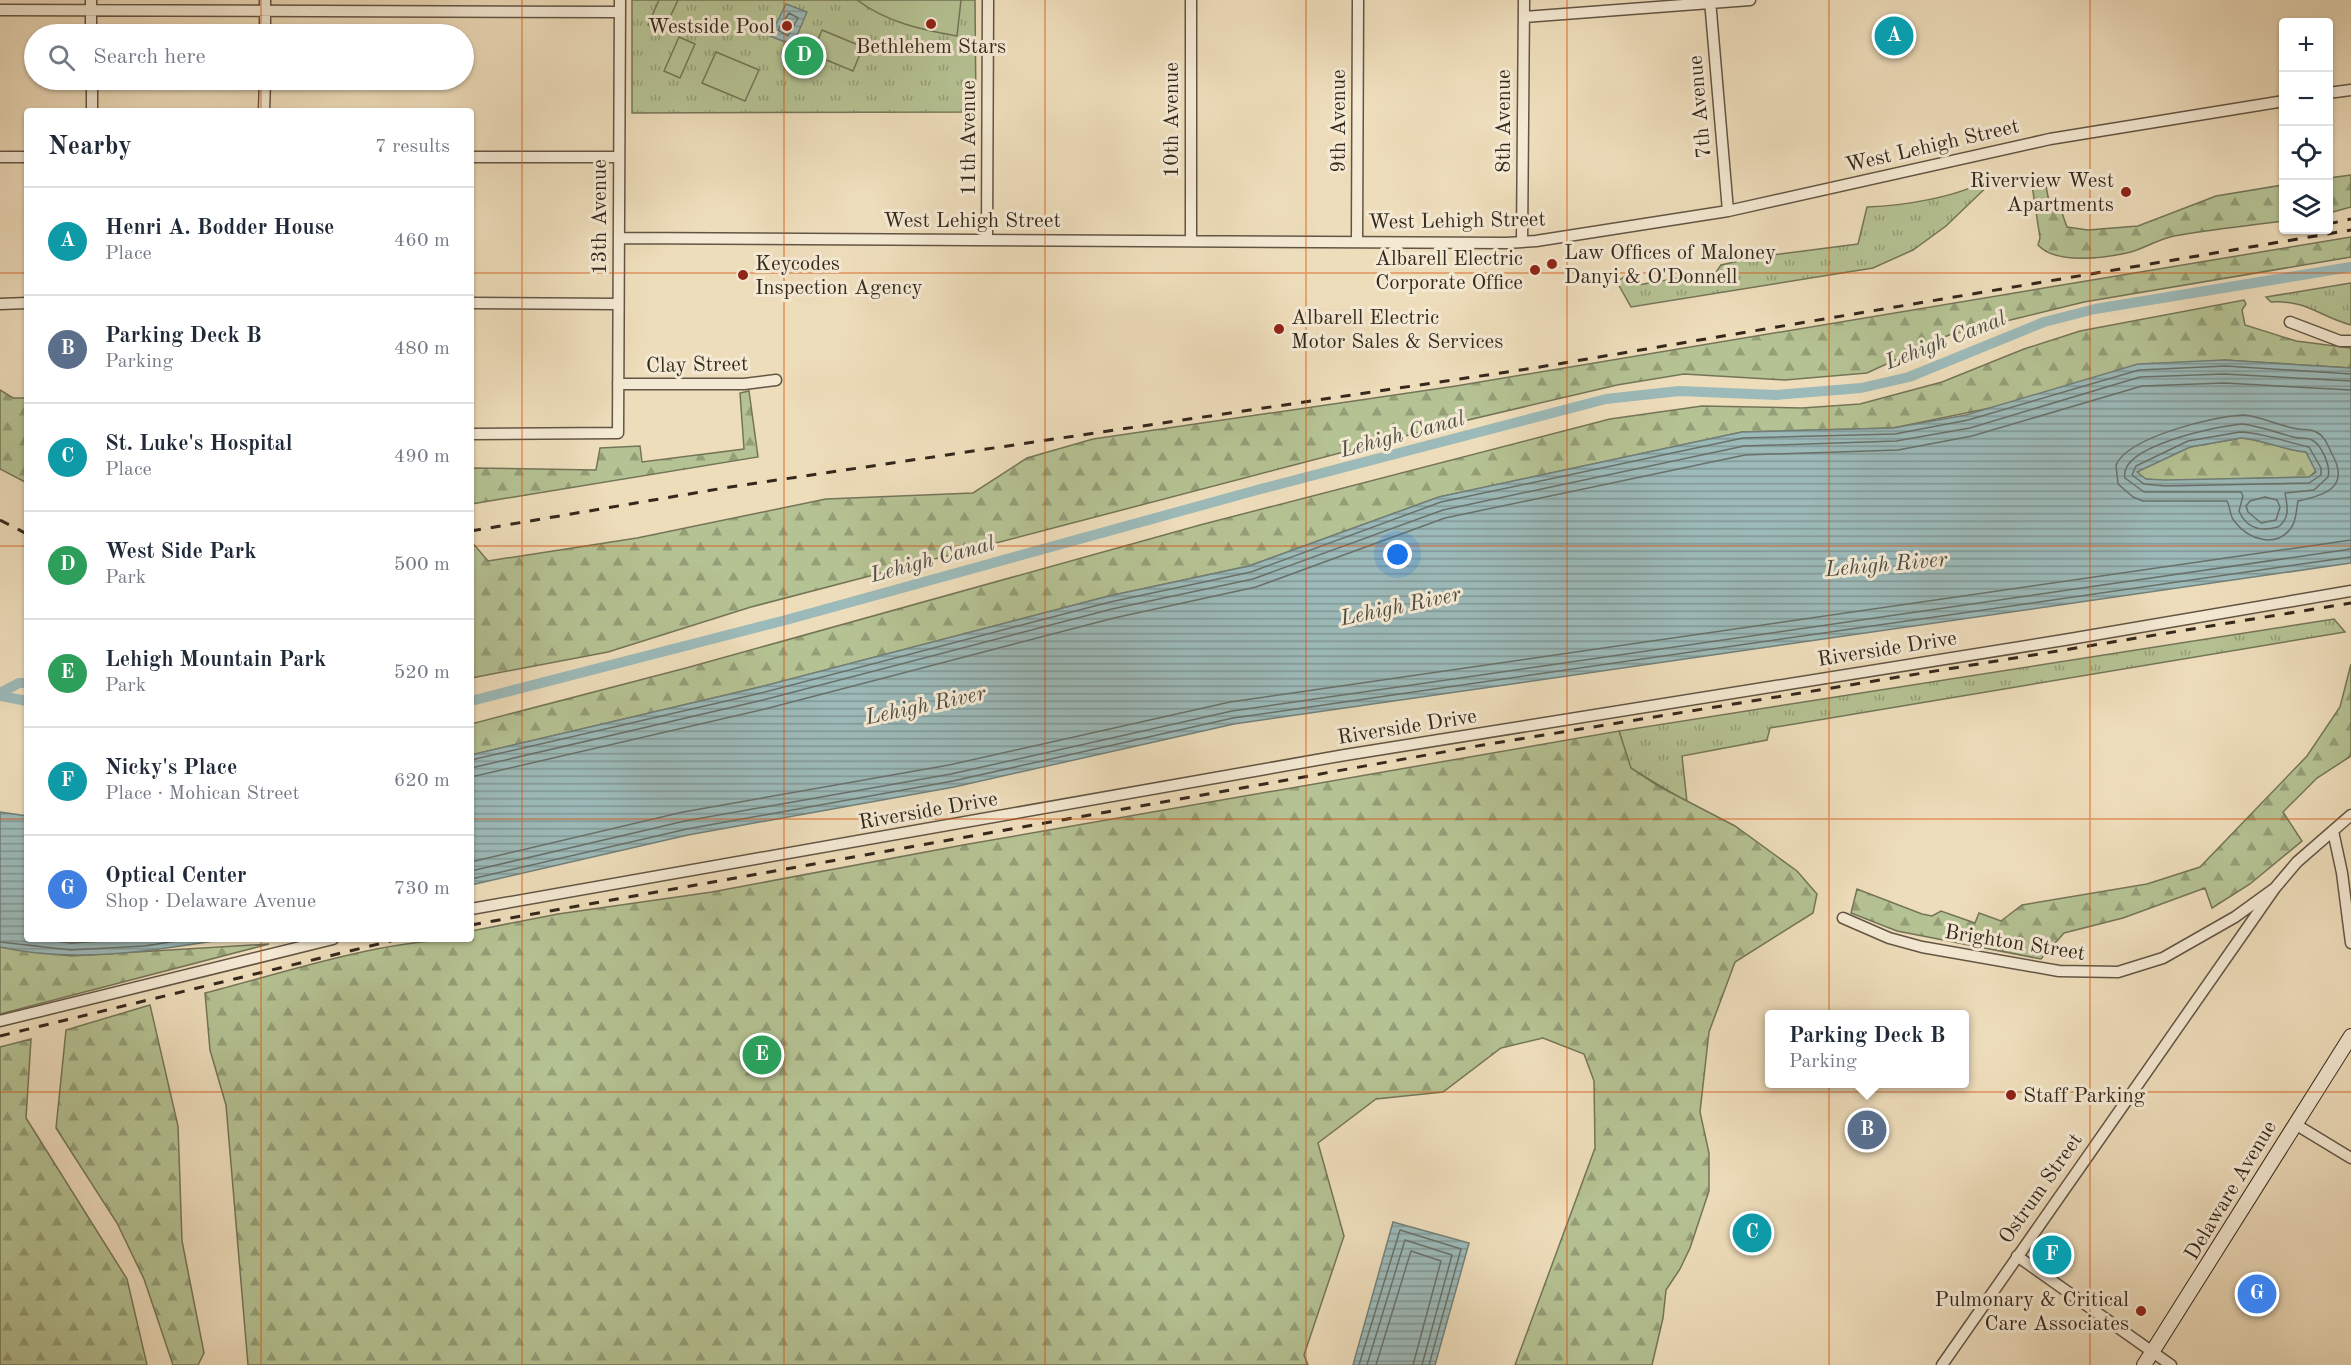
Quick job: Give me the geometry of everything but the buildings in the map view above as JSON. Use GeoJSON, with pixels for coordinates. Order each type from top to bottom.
{"type":"FeatureCollection","features":[{"type":"Feature","properties":{"kind":"main road","name":"Delaware Avenue"},"geometry":{"type":"LineString","coordinates":[[2144,1365],[2351,1036]]}},
{"type":"Feature","properties":{"kind":"street","name":"13th Avenue"},"geometry":{"type":"LineString","coordinates":[[474,434],[618,433],[620,0]]}},
{"type":"Feature","properties":{"kind":"street","name":"11th Avenue"},"geometry":{"type":"LineString","coordinates":[[987,240],[988,0]]}},
{"type":"Feature","properties":{"kind":"street","name":"10th Avenue"},"geometry":{"type":"LineString","coordinates":[[1191,0],[1191,240]]}},
{"type":"Feature","properties":{"kind":"street","name":"9th Avenue"},"geometry":{"type":"LineString","coordinates":[[1357,241],[1358,0]]}},
{"type":"Feature","properties":{"kind":"street","name":"8th Avenue"},"geometry":{"type":"LineString","coordinates":[[1522,242],[1524,0]]}},
{"type":"Feature","properties":{"kind":"street"},"geometry":{"type":"LineString","coordinates":[[1524,17],[1750,0]]}},
{"type":"Feature","properties":{"kind":"street","name":"7th Avenue"},"geometry":{"type":"LineString","coordinates":[[1710,2],[1728,210]]}},
{"type":"Feature","properties":{"kind":"street"},"geometry":{"type":"LineString","coordinates":[[0,10],[91,5],[265,5],[620,12]]}},
{"type":"Feature","properties":{"kind":"street"},"geometry":{"type":"LineString","coordinates":[[91,5],[91,24]]}},
{"type":"Feature","properties":{"kind":"street"},"geometry":{"type":"LineString","coordinates":[[265,5],[265,24]]}},
{"type":"Feature","properties":{"kind":"street"},"geometry":{"type":"LineString","coordinates":[[92,90],[92,108]]}},
{"type":"Feature","properties":{"kind":"street"},"geometry":{"type":"LineString","coordinates":[[264,108],[265,90]]}},
{"type":"Feature","properties":{"kind":"street"},"geometry":{"type":"LineString","coordinates":[[2333,92],[2351,90]]}},
{"type":"Feature","properties":{"kind":"street","name":"West Lehigh Street"},"geometry":{"type":"LineString","coordinates":[[619,238],[1522,242],[1728,210],[2050,139],[2279,102]]}},
{"type":"Feature","properties":{"kind":"street"},"geometry":{"type":"LineString","coordinates":[[0,157],[24,157]]}},
{"type":"Feature","properties":{"kind":"street"},"geometry":{"type":"LineString","coordinates":[[474,158],[619,157]]}},
{"type":"Feature","properties":{"kind":"street"},"geometry":{"type":"LineString","coordinates":[[0,304],[24,303]]}},
{"type":"Feature","properties":{"kind":"street"},"geometry":{"type":"LineString","coordinates":[[474,303],[618,304]]}},
{"type":"Feature","properties":{"kind":"street"},"geometry":{"type":"LineString","coordinates":[[2290,322],[2340,341],[2351,341]]}},
{"type":"Feature","properties":{"kind":"street","name":"Clay Street"},"geometry":{"type":"LineString","coordinates":[[618,384],[744,384],[776,380]]}},
{"type":"Feature","properties":{"kind":"street","name":"Riverside Drive"},"geometry":{"type":"LineString","coordinates":[[474,908],[1334,757],[2064,640],[2351,591]]}},
{"type":"Feature","properties":{"kind":"street","name":"Brighton Street"},"geometry":{"type":"LineString","coordinates":[[1843,918],[1889,938],[1922,947],[2059,971],[2108,973],[2135,968],[2163,958],[2235,917],[2275,888],[2297,862],[2351,815]]}},
{"type":"Feature","properties":{"kind":"street"},"geometry":{"type":"LineString","coordinates":[[2333,831],[2342,873],[2351,943]]}},
{"type":"Feature","properties":{"kind":"street","name":"Ostrum Street"},"geometry":{"type":"LineString","coordinates":[[1942,1365],[2275,888]]}},
{"type":"Feature","properties":{"kind":"street"},"geometry":{"type":"LineString","coordinates":[[0,1021],[321,942]]}},
{"type":"Feature","properties":{"kind":"street"},"geometry":{"type":"LineString","coordinates":[[2295,1124],[2351,1158]]}},
{"type":"Feature","properties":{"kind":"street"},"geometry":{"type":"LineString","coordinates":[[2017,1256],[2171,1365]]}},
{"type":"Feature","properties":{"kind":"green space"},"geometry":{"type":"Polygon","coordinates":[[[632,0],[975,0],[976,112],[632,113],[632,0]]]}},
{"type":"Feature","properties":{"kind":"green space"},"geometry":{"type":"Polygon","coordinates":[[[659,0],[678,0],[663,32],[648,25],[659,0]]]}},
{"type":"Feature","properties":{"kind":"green space","name":"Bethlehem Stars"},"geometry":{"type":"Polygon","coordinates":[[[857,0],[961,0],[957,36],[918,28],[892,19],[857,0]]]}},
{"type":"Feature","properties":{"kind":"green space"},"geometry":{"type":"Polygon","coordinates":[[[822,30],[863,47],[853,71],[812,54],[822,30]]]}},
{"type":"Feature","properties":{"kind":"green space"},"geometry":{"type":"Polygon","coordinates":[[[679,37],[695,44],[680,78],[664,71],[679,37]]]}},
{"type":"Feature","properties":{"kind":"green space"},"geometry":{"type":"Polygon","coordinates":[[[716,52],[759,70],[745,101],[702,83],[716,52]]]}},
{"type":"Feature","properties":{"kind":"green space"},"geometry":{"type":"Polygon","coordinates":[[[2351,175],[2351,207],[2333,212],[2333,177],[2351,175]]]}},
{"type":"Feature","properties":{"kind":"green space"},"geometry":{"type":"Polygon","coordinates":[[[1990,177],[1997,177],[1946,226],[1913,250],[1873,268],[1631,307],[1617,282],[1629,273],[1638,285],[1708,273],[1715,274],[1721,265],[1757,257],[1858,244],[1867,207],[1896,205],[1948,195],[1979,184],[1990,177]]]}},
{"type":"Feature","properties":{"kind":"green space"},"geometry":{"type":"Polygon","coordinates":[[[2040,183],[2046,186],[2051,212],[2061,210],[2067,227],[2088,230],[2138,226],[2216,196],[2279,186],[2279,221],[2174,236],[2121,254],[2095,258],[2069,258],[2046,251],[2038,245],[2040,238],[2032,185],[2040,183]]]}},
{"type":"Feature","properties":{"kind":"green space"},"geometry":{"type":"Polygon","coordinates":[[[2351,237],[2351,257],[2084,302],[1949,335],[1867,373],[1785,380],[1684,374],[1617,385],[1451,424],[751,607],[608,652],[474,677],[474,545],[488,561],[637,538],[826,499],[973,493],[1027,458],[1093,439],[1456,386],[2351,237]]]}},
{"type":"Feature","properties":{"kind":"green space"},"geometry":{"type":"Polygon","coordinates":[[[2351,283],[2351,325],[2304,306],[2271,302],[2266,297],[2351,283]]]}},
{"type":"Feature","properties":{"kind":"green space"},"geometry":{"type":"Polygon","coordinates":[[[2244,300],[2246,304],[2242,310],[2245,325],[2296,341],[2351,348],[2351,368],[2224,360],[1893,428],[1742,432],[1439,497],[1249,566],[1109,596],[760,687],[474,754],[474,723],[686,668],[1200,525],[1610,419],[1702,406],[1802,408],[1860,404],[1942,382],[2024,349],[2080,331],[2244,300]]]}},
{"type":"Feature","properties":{"kind":"green space"},"geometry":{"type":"Polygon","coordinates":[[[0,390],[13,398],[24,398],[24,481],[0,469],[0,390]]]}},
{"type":"Feature","properties":{"kind":"green space"},"geometry":{"type":"Polygon","coordinates":[[[749,391],[758,457],[474,504],[474,468],[596,470],[600,448],[640,446],[642,462],[744,449],[740,393],[749,391]]]}},
{"type":"Feature","properties":{"kind":"green space"},"geometry":{"type":"Polygon","coordinates":[[[2241,438],[2306,452],[2316,471],[2309,477],[2165,481],[2146,479],[2136,472],[2190,447],[2241,438]]]}},
{"type":"Feature","properties":{"kind":"green space"},"geometry":{"type":"Polygon","coordinates":[[[2334,619],[2345,632],[1770,728],[1767,740],[1682,756],[1687,802],[1630,768],[1619,731],[2334,619]]]}},
{"type":"Feature","properties":{"kind":"green space"},"geometry":{"type":"Polygon","coordinates":[[[2351,664],[2351,756],[2317,778],[2283,812],[2302,841],[2250,884],[2212,908],[2205,888],[2123,918],[2064,933],[2041,959],[1897,931],[1851,913],[1857,889],[1922,914],[1932,916],[1941,911],[1975,923],[1979,913],[2001,921],[2022,905],[2147,884],[2200,867],[2307,756],[2340,707],[2351,664]]]}},
{"type":"Feature","properties":{"kind":"green space"},"geometry":{"type":"Polygon","coordinates":[[[1619,731],[1631,768],[1660,787],[1735,826],[1797,871],[1817,894],[1813,913],[1735,962],[1709,1032],[1700,1112],[1709,1153],[1709,1191],[1690,1248],[1666,1290],[1663,1318],[1652,1365],[1515,1365],[1595,1148],[1594,1081],[1584,1054],[1543,1038],[1501,1048],[1443,1092],[1376,1099],[1318,1143],[1344,1236],[1304,1355],[1308,1365],[248,1365],[226,1105],[210,1050],[205,993],[370,950],[420,942],[474,942],[474,930],[558,914],[712,892],[963,845],[1619,731]]]}},
{"type":"Feature","properties":{"kind":"green space"},"geometry":{"type":"Polygon","coordinates":[[[269,944],[0,1014],[0,947],[71,956],[269,944]]]}},
{"type":"Feature","properties":{"kind":"green space"},"geometry":{"type":"Polygon","coordinates":[[[150,1005],[178,1126],[182,1241],[204,1353],[198,1365],[173,1365],[144,1279],[117,1223],[56,1128],[66,1030],[150,1005]]]}},
{"type":"Feature","properties":{"kind":"green space"},"geometry":{"type":"Polygon","coordinates":[[[31,1039],[26,1118],[127,1279],[147,1365],[0,1365],[0,1047],[31,1039]]]}},
{"type":"Feature","properties":{"kind":"water","name":"Westside Pool"},"geometry":{"type":"Polygon","coordinates":[[[786,4],[807,12],[793,45],[770,36],[786,4]]]}},
{"type":"Feature","properties":{"kind":"water","name":"Lehigh River"},"geometry":{"type":"Polygon","coordinates":[[[2224,360],[2351,368],[2351,563],[1234,724],[954,787],[688,835],[474,884],[474,754],[760,687],[1109,596],[1249,566],[1439,497],[1742,432],[1893,428],[1966,415],[2138,364],[2224,360]],[[2241,438],[2190,447],[2137,472],[2146,479],[2165,480],[2309,477],[2316,472],[2306,452],[2241,438]]]}},
{"type":"Feature","properties":{"kind":"water"},"geometry":{"type":"Polygon","coordinates":[[[0,812],[24,816],[24,942],[207,942],[170,948],[85,955],[56,955],[0,947],[0,812]]]}},
{"type":"Feature","properties":{"kind":"water"},"geometry":{"type":"Polygon","coordinates":[[[1393,1222],[1469,1243],[1435,1365],[1353,1365],[1393,1222]]]}},
{"type":"Feature","properties":{"kind":"waterway","name":"Lehigh Canal"},"geometry":{"type":"LineString","coordinates":[[474,700],[786,620],[1257,490],[1606,399],[1679,391],[1776,395],[1861,388],[1909,377],[2044,322],[2095,309],[2351,267]]}},
{"type":"Feature","properties":{"kind":"waterway"},"geometry":{"type":"LineString","coordinates":[[0,693],[19,683],[24,683]]}},
{"type":"Feature","properties":{"kind":"waterway","name":"Lehigh Canal"},"geometry":{"type":"LineString","coordinates":[[0,696],[24,700]]}},
{"type":"Feature","properties":{"kind":"railway"},"geometry":{"type":"LineString","coordinates":[[2333,223],[2351,219]]}},
{"type":"Feature","properties":{"kind":"railway"},"geometry":{"type":"LineString","coordinates":[[474,530],[730,487],[1534,368],[2351,230]]}},
{"type":"Feature","properties":{"kind":"railway"},"geometry":{"type":"LineString","coordinates":[[0,520],[24,532]]}},
{"type":"Feature","properties":{"kind":"railway"},"geometry":{"type":"LineString","coordinates":[[474,924],[1483,745],[2351,603]]}},
{"type":"Feature","properties":{"kind":"railway"},"geometry":{"type":"LineString","coordinates":[[0,1036],[387,942]]}},
{"type":"Feature","properties":{"kind":"place","name":"Bethlehem Stars"},"geometry":{"type":"Point","coordinates":[931,24]}},
{"type":"Feature","properties":{"kind":"place","name":"Westside Pool"},"geometry":{"type":"Point","coordinates":[787,26]}},
{"type":"Feature","properties":{"kind":"place","name":"Henri A. Bodder House"},"geometry":{"type":"Point","coordinates":[1894,36]}},
{"type":"Feature","properties":{"kind":"place","name":"West Side Park"},"geometry":{"type":"Point","coordinates":[804,56]}},
{"type":"Feature","properties":{"kind":"place","name":"Riverview West Apartments"},"geometry":{"type":"Point","coordinates":[2126,192]}},
{"type":"Feature","properties":{"kind":"place","name":"Law Offices of Maloney Danyi & O'Donnell"},"geometry":{"type":"Point","coordinates":[1552,264]}},
{"type":"Feature","properties":{"kind":"place","name":"Albarell Electric Corporate Office"},"geometry":{"type":"Point","coordinates":[1535,270]}},
{"type":"Feature","properties":{"kind":"place","name":"Keycodes Inspection Agency"},"geometry":{"type":"Point","coordinates":[743,275]}},
{"type":"Feature","properties":{"kind":"place","name":"Albarell Electric Motor Sales & Services"},"geometry":{"type":"Point","coordinates":[1279,329]}},
{"type":"Feature","properties":{"kind":"place","name":"Lehigh Mountain Park"},"geometry":{"type":"Point","coordinates":[762,1055]}},
{"type":"Feature","properties":{"kind":"place","name":"Staff Parking"},"geometry":{"type":"Point","coordinates":[2011,1095]}},
{"type":"Feature","properties":{"kind":"place","name":"Parking Deck B"},"geometry":{"type":"Point","coordinates":[1867,1130]}},
{"type":"Feature","properties":{"kind":"place","name":"St. Luke's Hospital"},"geometry":{"type":"Point","coordinates":[1752,1233]}},
{"type":"Feature","properties":{"kind":"place","name":"Nicky's Place"},"geometry":{"type":"Point","coordinates":[2052,1255]}},
{"type":"Feature","properties":{"kind":"place","name":"Optical Center"},"geometry":{"type":"Point","coordinates":[2257,1294]}},
{"type":"Feature","properties":{"kind":"place","name":"Pulmonary & Critical Care Associates"},"geometry":{"type":"Point","coordinates":[2141,1311]}}]}
